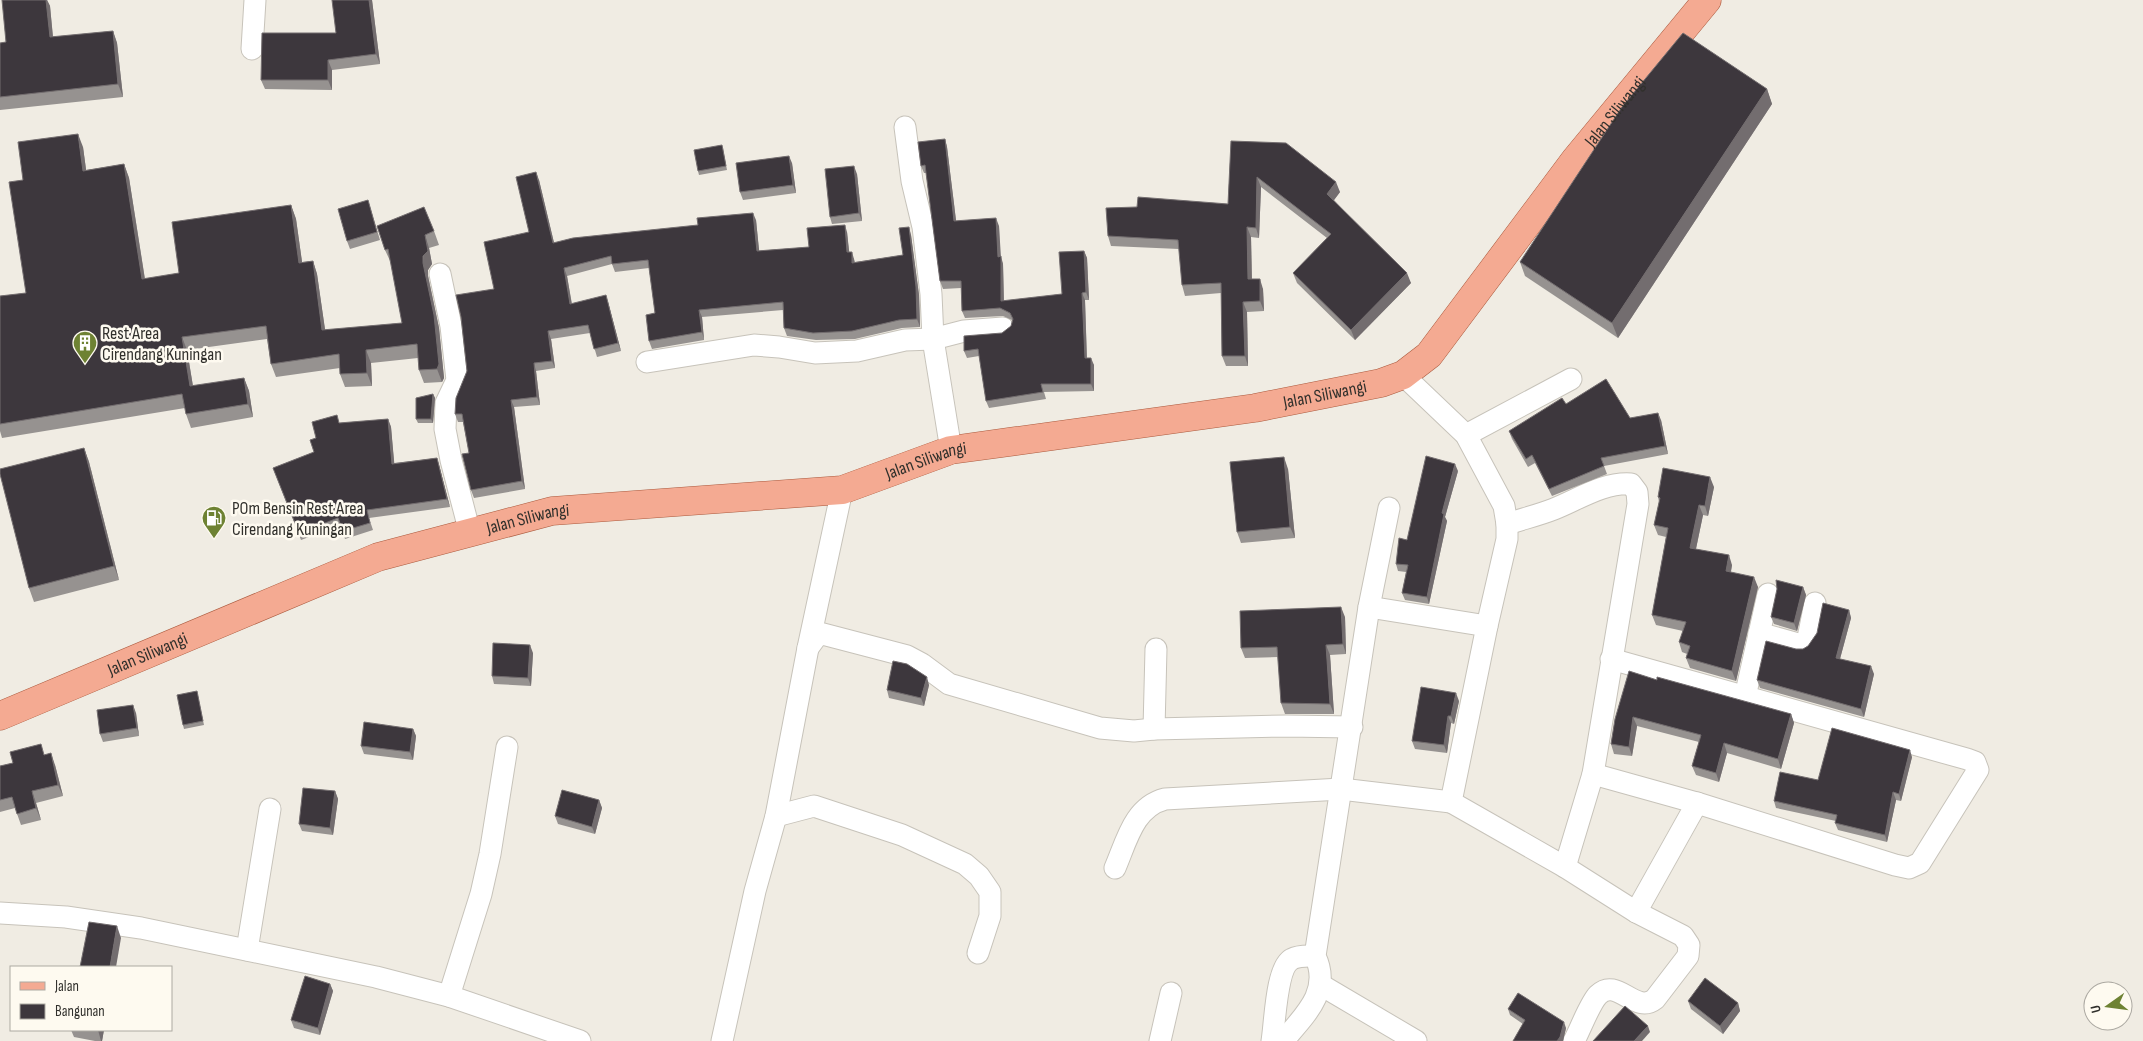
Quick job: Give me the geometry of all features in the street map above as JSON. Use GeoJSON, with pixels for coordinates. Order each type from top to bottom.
{"type":"FeatureCollection","features":[{"type":"Feature","properties":{"kind":"main road","name":"Jalan Siliwangi"},"geometry":{"type":"LineString","coordinates":[[0,716],[378,557],[552,511],[842,490],[951,450],[1255,408],[1381,383],[1403,375],[1429,355],[1575,160],[1707,0]]}},
{"type":"Feature","properties":{"kind":"street"},"geometry":{"type":"LineString","coordinates":[[252,49],[256,0]]}},
{"type":"Feature","properties":{"kind":"street"},"geometry":{"type":"LineString","coordinates":[[906,126],[912,181],[923,227],[931,294],[933,340],[951,450]]}},
{"type":"Feature","properties":{"kind":"street"},"geometry":{"type":"LineString","coordinates":[[440,274],[451,326],[458,380],[446,403],[446,429],[451,460],[470,533]]}},
{"type":"Feature","properties":{"kind":"street"},"geometry":{"type":"LineString","coordinates":[[647,362],[754,345],[815,353],[857,351],[905,340],[933,340],[964,331],[1003,328]]}},
{"type":"Feature","properties":{"kind":"street"},"geometry":{"type":"LineString","coordinates":[[1403,375],[1466,435],[1504,506],[1507,524],[1507,539],[1451,802]]}},
{"type":"Feature","properties":{"kind":"street"},"geometry":{"type":"LineString","coordinates":[[1466,435],[1571,379]]}},
{"type":"Feature","properties":{"kind":"street"},"geometry":{"type":"LineString","coordinates":[[1507,524],[1553,509],[1618,483],[1630,484],[1637,492],[1638,504],[1611,659],[1594,774],[1565,867]]}},
{"type":"Feature","properties":{"kind":"street"},"geometry":{"type":"LineString","coordinates":[[722,1041],[755,891],[776,816],[808,648],[842,490]]}},
{"type":"Feature","properties":{"kind":"street"},"geometry":{"type":"LineString","coordinates":[[1283,1041],[1316,1000],[1321,985],[1320,970],[1315,956],[1352,727],[1369,607],[1389,508]]}},
{"type":"Feature","properties":{"kind":"street"},"geometry":{"type":"LineString","coordinates":[[1745,697],[1768,594]]}},
{"type":"Feature","properties":{"kind":"street"},"geometry":{"type":"LineString","coordinates":[[1759,633],[1802,645],[1808,638],[1815,603]]}},
{"type":"Feature","properties":{"kind":"street"},"geometry":{"type":"LineString","coordinates":[[1369,607],[1487,626]]}},
{"type":"Feature","properties":{"kind":"street"},"geometry":{"type":"LineString","coordinates":[[808,648],[819,633],[907,656],[922,664],[948,684],[1100,728],[1134,731],[1286,726],[1352,727]]}},
{"type":"Feature","properties":{"kind":"street"},"geometry":{"type":"LineString","coordinates":[[1154,729],[1156,649]]}},
{"type":"Feature","properties":{"kind":"street"},"geometry":{"type":"LineString","coordinates":[[1594,774],[1697,803],[1895,866],[1909,868],[1920,863],[1978,770],[1975,762],[1967,759],[1611,659]]}},
{"type":"Feature","properties":{"kind":"street"},"geometry":{"type":"LineString","coordinates":[[449,996],[481,894],[490,854],[507,747]]}},
{"type":"Feature","properties":{"kind":"street"},"geometry":{"type":"LineString","coordinates":[[1115,868],[1133,825],[1142,811],[1153,802],[1166,799],[1341,789],[1451,802],[1565,867],[1636,912],[1683,936],[1689,945],[1688,956],[1655,999],[1649,1004],[1642,1004],[1617,990],[1604,990],[1597,996],[1574,1041]]}},
{"type":"Feature","properties":{"kind":"street"},"geometry":{"type":"LineString","coordinates":[[1636,912],[1697,803]]}},
{"type":"Feature","properties":{"kind":"street"},"geometry":{"type":"LineString","coordinates":[[776,816],[814,806],[902,835],[965,864],[979,876],[990,892],[990,916],[978,953]]}},
{"type":"Feature","properties":{"kind":"street"},"geometry":{"type":"LineString","coordinates":[[247,950],[270,809]]}},
{"type":"Feature","properties":{"kind":"street"},"geometry":{"type":"LineString","coordinates":[[0,913],[66,917],[141,928],[376,977],[449,996],[580,1041]]}},
{"type":"Feature","properties":{"kind":"street"},"geometry":{"type":"LineString","coordinates":[[1272,1041],[1280,980],[1286,964],[1292,959],[1302,956],[1315,956]]}},
{"type":"Feature","properties":{"kind":"street"},"geometry":{"type":"LineString","coordinates":[[1321,985],[1416,1041]]}},
{"type":"Feature","properties":{"kind":"street"},"geometry":{"type":"LineString","coordinates":[[1160,1041],[1171,993]]}},
{"type":"Feature","properties":{"kind":"building"},"geometry":{"type":"Polygon","coordinates":[[[2,0],[46,0],[50,37],[113,31],[118,84],[0,97],[0,43],[6,42],[2,0]]]}},
{"type":"Feature","properties":{"kind":"building"},"geometry":{"type":"Polygon","coordinates":[[[332,0],[369,0],[376,54],[328,60],[328,80],[261,80],[262,33],[336,33],[332,0]]]}},
{"type":"Feature","properties":{"kind":"building"},"geometry":{"type":"Polygon","coordinates":[[[1683,33],[1767,89],[1612,323],[1520,262],[1622,107],[1683,33]]]}},
{"type":"Feature","properties":{"kind":"building"},"geometry":{"type":"Polygon","coordinates":[[[78,134],[83,171],[124,164],[142,279],[179,273],[172,222],[291,205],[299,263],[313,261],[322,330],[402,323],[388,249],[385,250],[377,226],[424,207],[434,231],[425,235],[428,251],[423,256],[423,263],[434,315],[439,364],[437,369],[419,370],[417,344],[366,350],[367,373],[340,374],[339,354],[271,364],[266,326],[182,337],[190,386],[244,378],[248,404],[186,414],[182,394],[0,424],[0,296],[26,293],[9,182],[23,180],[18,142],[78,134]]]}},
{"type":"Feature","properties":{"kind":"building"},"geometry":{"type":"Polygon","coordinates":[[[945,139],[954,221],[996,218],[998,257],[1001,256],[1001,301],[1062,294],[1059,252],[1084,251],[1086,292],[1082,293],[1085,358],[1091,358],[1091,384],[1041,384],[1043,392],[986,401],[978,349],[964,351],[964,336],[1002,333],[1011,326],[1013,319],[1010,313],[1000,308],[962,311],[961,281],[940,281],[925,165],[921,166],[918,142],[945,139]]]}},
{"type":"Feature","properties":{"kind":"building"},"geometry":{"type":"Polygon","coordinates":[[[1231,141],[1286,143],[1336,182],[1327,194],[1407,273],[1351,330],[1293,273],[1331,234],[1257,177],[1256,228],[1247,227],[1248,279],[1260,279],[1260,301],[1243,302],[1245,356],[1222,356],[1221,283],[1182,285],[1178,240],[1108,236],[1106,208],[1137,207],[1138,197],[1228,204],[1231,141]]]}},
{"type":"Feature","properties":{"kind":"building"},"geometry":{"type":"Polygon","coordinates":[[[722,145],[726,166],[698,171],[694,150],[722,145]]]}},
{"type":"Feature","properties":{"kind":"building"},"geometry":{"type":"Polygon","coordinates":[[[789,156],[793,185],[740,192],[736,163],[789,156]]]}},
{"type":"Feature","properties":{"kind":"building"},"geometry":{"type":"Polygon","coordinates":[[[854,166],[859,213],[830,217],[825,169],[854,166]]]}},
{"type":"Feature","properties":{"kind":"building"},"geometry":{"type":"Polygon","coordinates":[[[536,172],[553,243],[573,238],[698,225],[697,218],[753,213],[757,251],[809,247],[807,228],[845,225],[847,252],[852,252],[852,263],[903,255],[899,228],[909,227],[916,287],[917,319],[899,320],[852,331],[813,333],[784,328],[783,302],[699,310],[702,332],[649,341],[646,315],[655,313],[648,260],[612,264],[611,256],[564,268],[570,304],[606,295],[618,343],[594,349],[588,325],[548,331],[552,361],[534,363],[537,397],[511,400],[522,481],[471,490],[462,454],[469,453],[462,414],[455,414],[456,398],[467,371],[461,317],[456,295],[494,289],[484,242],[529,232],[516,177],[536,172]]]}},
{"type":"Feature","properties":{"kind":"building"},"geometry":{"type":"Polygon","coordinates":[[[368,200],[377,232],[347,241],[338,209],[368,200]]]}},
{"type":"Feature","properties":{"kind":"building"},"geometry":{"type":"Polygon","coordinates":[[[1606,379],[1630,418],[1658,413],[1665,446],[1601,458],[1604,466],[1549,489],[1532,455],[1526,459],[1509,431],[1562,398],[1566,404],[1606,379]]]}},
{"type":"Feature","properties":{"kind":"building"},"geometry":{"type":"Polygon","coordinates":[[[433,394],[431,419],[416,419],[416,398],[433,394]]]}},
{"type":"Feature","properties":{"kind":"building"},"geometry":{"type":"Polygon","coordinates":[[[337,415],[339,423],[388,419],[392,464],[437,458],[447,499],[367,510],[370,523],[343,531],[338,518],[299,533],[273,468],[314,452],[310,440],[316,438],[312,422],[337,415]]]}},
{"type":"Feature","properties":{"kind":"building"},"geometry":{"type":"Polygon","coordinates":[[[84,448],[114,566],[29,588],[0,469],[84,448]]]}},
{"type":"Feature","properties":{"kind":"building"},"geometry":{"type":"Polygon","coordinates":[[[1426,456],[1455,464],[1442,513],[1444,514],[1427,597],[1402,593],[1408,565],[1396,564],[1399,538],[1407,540],[1426,456]]]}},
{"type":"Feature","properties":{"kind":"building"},"geometry":{"type":"Polygon","coordinates":[[[1284,457],[1290,527],[1237,532],[1230,462],[1284,457]]]}},
{"type":"Feature","properties":{"kind":"building"},"geometry":{"type":"Polygon","coordinates":[[[1663,468],[1710,477],[1705,506],[1699,505],[1690,548],[1729,555],[1726,571],[1754,577],[1732,671],[1686,658],[1690,646],[1679,642],[1686,622],[1652,615],[1668,528],[1654,525],[1660,498],[1658,497],[1663,468]]]}},
{"type":"Feature","properties":{"kind":"building"},"geometry":{"type":"Polygon","coordinates":[[[1776,580],[1803,587],[1794,623],[1771,617],[1777,589],[1776,580]]]}},
{"type":"Feature","properties":{"kind":"building"},"geometry":{"type":"Polygon","coordinates":[[[1823,603],[1849,610],[1836,658],[1871,666],[1861,709],[1757,680],[1766,641],[1796,649],[1803,649],[1808,646],[1817,633],[1823,603]]]}},
{"type":"Feature","properties":{"kind":"building"},"geometry":{"type":"Polygon","coordinates":[[[1341,607],[1343,644],[1326,645],[1330,704],[1281,703],[1277,647],[1241,648],[1240,611],[1341,607]]]}},
{"type":"Feature","properties":{"kind":"building"},"geometry":{"type":"Polygon","coordinates":[[[493,643],[530,645],[528,678],[492,676],[493,643]]]}},
{"type":"Feature","properties":{"kind":"building"},"geometry":{"type":"Polygon","coordinates":[[[893,661],[907,664],[927,677],[921,698],[887,690],[893,661]]]}},
{"type":"Feature","properties":{"kind":"building"},"geometry":{"type":"Polygon","coordinates":[[[1629,671],[1657,680],[1657,677],[1791,714],[1778,759],[1724,743],[1716,773],[1692,766],[1701,735],[1633,717],[1629,747],[1611,744],[1615,719],[1629,671]]]}},
{"type":"Feature","properties":{"kind":"building"},"geometry":{"type":"Polygon","coordinates":[[[1421,687],[1456,693],[1451,716],[1448,716],[1444,745],[1412,741],[1421,687]]]}},
{"type":"Feature","properties":{"kind":"building"},"geometry":{"type":"Polygon","coordinates":[[[197,691],[203,721],[183,725],[177,695],[197,691]]]}},
{"type":"Feature","properties":{"kind":"building"},"geometry":{"type":"Polygon","coordinates":[[[133,705],[137,728],[100,734],[97,710],[133,705]]]}},
{"type":"Feature","properties":{"kind":"building"},"geometry":{"type":"Polygon","coordinates":[[[364,722],[413,729],[410,752],[361,746],[364,722]]]}},
{"type":"Feature","properties":{"kind":"building"},"geometry":{"type":"Polygon","coordinates":[[[1832,728],[1910,750],[1899,794],[1893,792],[1885,835],[1835,823],[1837,815],[1774,801],[1780,772],[1818,780],[1832,728]]]}},
{"type":"Feature","properties":{"kind":"building"},"geometry":{"type":"Polygon","coordinates":[[[41,744],[44,755],[51,753],[58,785],[32,791],[36,808],[17,814],[12,797],[0,800],[0,766],[13,763],[10,752],[41,744]]]}},
{"type":"Feature","properties":{"kind":"building"},"geometry":{"type":"Polygon","coordinates":[[[303,788],[335,791],[330,828],[299,824],[303,788]]]}},
{"type":"Feature","properties":{"kind":"building"},"geometry":{"type":"Polygon","coordinates":[[[562,790],[599,800],[592,827],[555,816],[562,790]]]}},
{"type":"Feature","properties":{"kind":"building"},"geometry":{"type":"Polygon","coordinates":[[[89,922],[117,926],[110,966],[80,966],[89,922]]]}},
{"type":"Feature","properties":{"kind":"building"},"geometry":{"type":"Polygon","coordinates":[[[305,976],[330,984],[318,1028],[291,1020],[305,976]]]}},
{"type":"Feature","properties":{"kind":"building"},"geometry":{"type":"Polygon","coordinates":[[[1705,978],[1738,1003],[1720,1026],[1688,1001],[1705,978]]]}},
{"type":"Feature","properties":{"kind":"building"},"geometry":{"type":"Polygon","coordinates":[[[1518,993],[1564,1022],[1557,1041],[1513,1041],[1525,1020],[1508,1009],[1518,993]]]}},
{"type":"Feature","properties":{"kind":"building"},"geometry":{"type":"Polygon","coordinates":[[[1625,1006],[1648,1026],[1634,1041],[1593,1041],[1625,1006]]]}},
{"type":"Feature","properties":{"kind":"place","name":"Rest Area Cirendang Kuningan"},"geometry":{"type":"Point","coordinates":[85,364]}},
{"type":"Feature","properties":{"kind":"place","name":"POm Bensin Rest Area Cirendang Kuningan"},"geometry":{"type":"Point","coordinates":[214,539]}}]}
